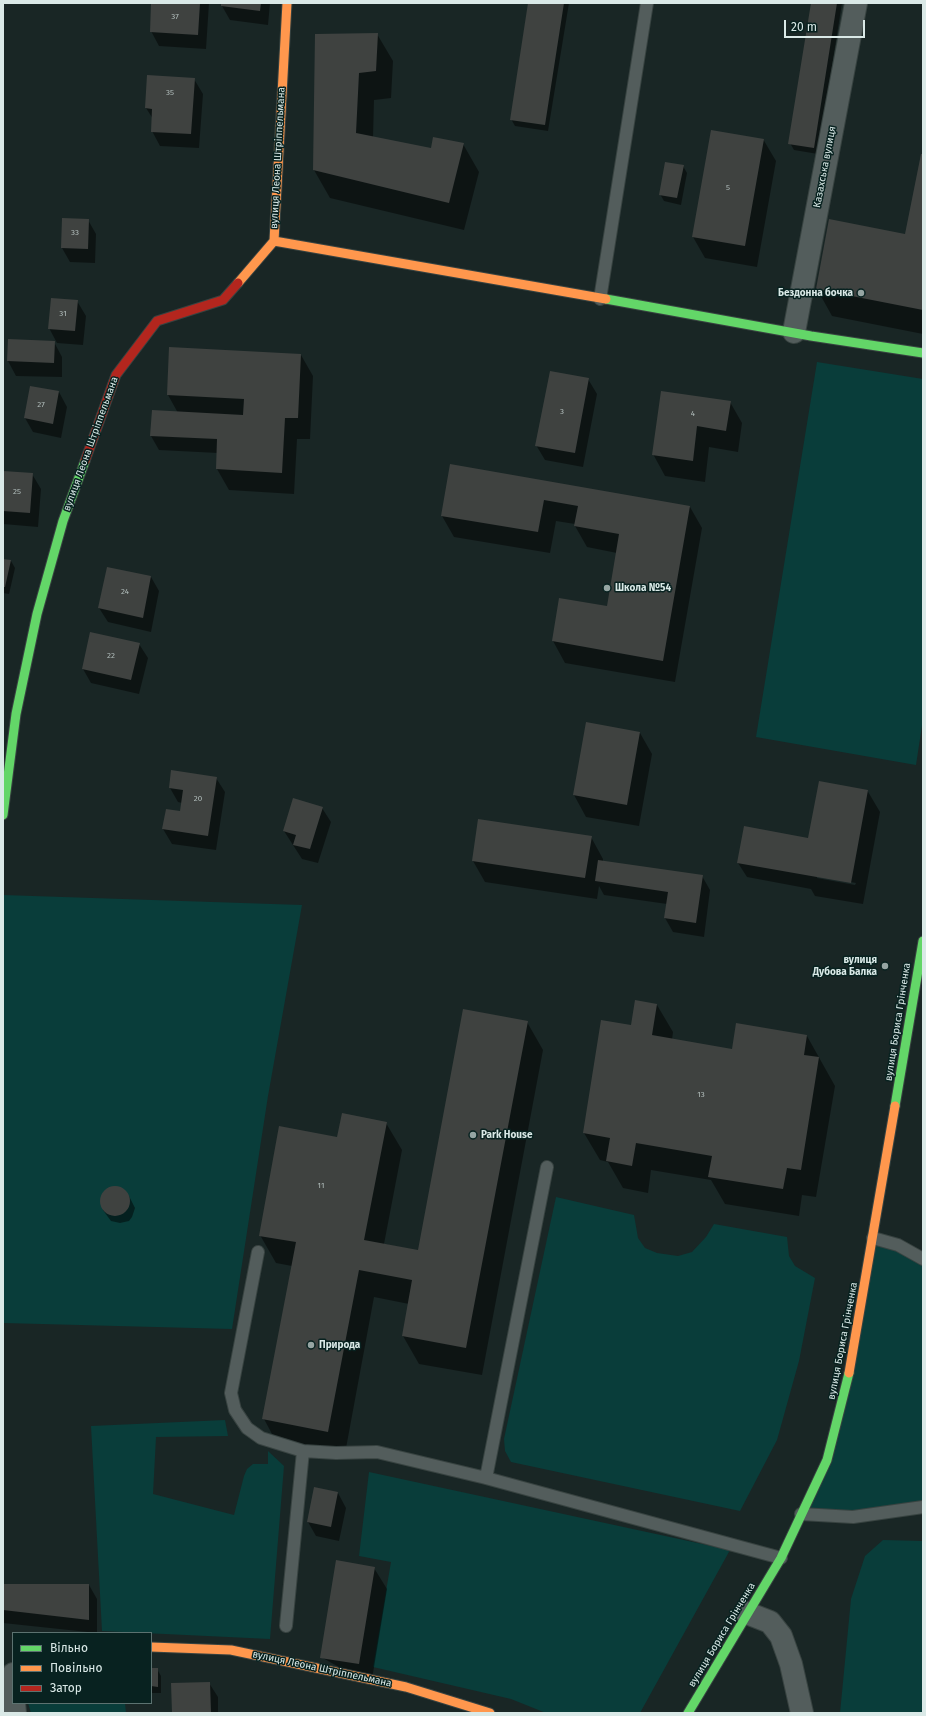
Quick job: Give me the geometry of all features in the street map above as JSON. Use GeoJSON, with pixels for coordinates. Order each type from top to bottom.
{"type":"FeatureCollection","features":[{"type":"Feature","properties":{"kind":"street","name":"вулиця Леона Штріппельмана"},"geometry":{"type":"LineString","coordinates":[[3,815],[16,714],[37,614],[63,521],[116,375],[157,321],[222,300],[274,241],[287,3]]}},
{"type":"Feature","properties":{"kind":"street","name":"Казахська вулиця"},"geometry":{"type":"LineString","coordinates":[[794,332],[856,3]]}},
{"type":"Feature","properties":{"kind":"street"},"geometry":{"type":"LineString","coordinates":[[274,241],[811,336],[923,353]]}},
{"type":"Feature","properties":{"kind":"street","name":"вулиця Бориса Грінченка"},"geometry":{"type":"LineString","coordinates":[[688,1713],[781,1558],[827,1460],[846,1388],[923,941]]}},
{"type":"Feature","properties":{"kind":"street"},"geometry":{"type":"LineString","coordinates":[[747,1613],[770,1622],[781,1636],[791,1664],[802,1713]]}},
{"type":"Feature","properties":{"kind":"street","name":"вулиця Леона Штріппельмана"},"geometry":{"type":"LineString","coordinates":[[152,1647],[230,1650],[406,1687],[490,1713]]}},
{"type":"Feature","properties":{"kind":"street"},"geometry":{"type":"LineString","coordinates":[[12,1676],[12,1687]]}},
{"type":"Feature","properties":{"kind":"lane"},"geometry":{"type":"LineString","coordinates":[[600,299],[647,3]]}},
{"type":"Feature","properties":{"kind":"lane"},"geometry":{"type":"LineString","coordinates":[[486,1478],[547,1167]]}},
{"type":"Feature","properties":{"kind":"lane"},"geometry":{"type":"LineString","coordinates":[[873,1238],[898,1245],[923,1259]]}},
{"type":"Feature","properties":{"kind":"lane"},"geometry":{"type":"LineString","coordinates":[[258,1252],[232,1393],[235,1410],[247,1428],[261,1438],[303,1450],[377,1452],[486,1478],[781,1558]]}},
{"type":"Feature","properties":{"kind":"lane"},"geometry":{"type":"LineString","coordinates":[[286,1626],[303,1450]]}},
{"type":"Feature","properties":{"kind":"lane"},"geometry":{"type":"LineString","coordinates":[[801,1514],[853,1516],[923,1507]]}},
{"type":"Feature","properties":{"kind":"shaded area"},"geometry":{"type":"Polygon","coordinates":[[[817,362],[923,379],[923,719],[916,765],[756,737],[817,362]]]}},
{"type":"Feature","properties":{"kind":"shaded area"},"geometry":{"type":"Polygon","coordinates":[[[3,895],[302,905],[268,1096],[232,1329],[3,1323],[3,895]]]}},
{"type":"Feature","properties":{"kind":"shaded area"},"geometry":{"type":"Polygon","coordinates":[[[556,1197],[634,1215],[638,1238],[645,1248],[657,1253],[678,1256],[692,1252],[706,1237],[714,1224],[787,1237],[789,1256],[795,1266],[815,1278],[799,1361],[777,1440],[740,1511],[511,1462],[505,1451],[504,1439],[556,1197]]]}},
{"type":"Feature","properties":{"kind":"shaded area"},"geometry":{"type":"Polygon","coordinates":[[[873,1238],[923,1259],[923,1507],[801,1514],[827,1460],[873,1238]]]}},
{"type":"Feature","properties":{"kind":"shaded area"},"geometry":{"type":"Polygon","coordinates":[[[225,1420],[228,1436],[156,1437],[153,1494],[234,1515],[247,1469],[253,1464],[268,1464],[268,1451],[284,1466],[270,1639],[152,1633],[152,1632],[102,1631],[91,1426],[225,1420]]]}},
{"type":"Feature","properties":{"kind":"shaded area"},"geometry":{"type":"Polygon","coordinates":[[[369,1472],[730,1550],[640,1713],[546,1713],[511,1699],[373,1667],[391,1562],[359,1556],[369,1472]]]}},
{"type":"Feature","properties":{"kind":"shaded area"},"geometry":{"type":"Polygon","coordinates":[[[883,1540],[923,1541],[923,1713],[840,1713],[851,1599],[865,1556],[883,1540]]]}},
{"type":"Feature","properties":{"kind":"shaded area"},"geometry":{"type":"Polygon","coordinates":[[[28,1704],[125,1704],[126,1713],[31,1713],[28,1704]]]}},
{"type":"Feature","properties":{"kind":"building"},"geometry":{"type":"Polygon","coordinates":[[[151,3],[200,3],[198,35],[150,32],[151,3]]]}},
{"type":"Feature","properties":{"kind":"building"},"geometry":{"type":"Polygon","coordinates":[[[221,3],[261,3],[260,11],[221,6],[221,3]]]}},
{"type":"Feature","properties":{"kind":"building"},"geometry":{"type":"Polygon","coordinates":[[[528,3],[564,3],[545,125],[510,120],[528,3]]]}},
{"type":"Feature","properties":{"kind":"building"},"geometry":{"type":"Polygon","coordinates":[[[811,3],[837,3],[814,148],[788,144],[811,3]]]}},
{"type":"Feature","properties":{"kind":"building"},"geometry":{"type":"Polygon","coordinates":[[[378,33],[376,71],[359,73],[356,133],[431,148],[433,137],[464,143],[449,203],[313,170],[315,34],[378,33]]]}},
{"type":"Feature","properties":{"kind":"building"},"geometry":{"type":"Polygon","coordinates":[[[147,75],[195,78],[191,134],[151,132],[152,109],[145,108],[147,75]]]}},
{"type":"Feature","properties":{"kind":"building"},"geometry":{"type":"Polygon","coordinates":[[[711,130],[764,139],[745,246],[692,237],[711,130]]]}},
{"type":"Feature","properties":{"kind":"building"},"geometry":{"type":"Polygon","coordinates":[[[921,154],[923,154],[923,310],[816,289],[829,219],[905,234],[921,154]]]}},
{"type":"Feature","properties":{"kind":"building"},"geometry":{"type":"Polygon","coordinates":[[[665,162],[684,165],[677,198],[659,195],[665,162]]]}},
{"type":"Feature","properties":{"kind":"building"},"geometry":{"type":"Polygon","coordinates":[[[62,218],[89,219],[88,249],[61,248],[62,218]]]}},
{"type":"Feature","properties":{"kind":"building"},"geometry":{"type":"Polygon","coordinates":[[[51,298],[78,300],[75,331],[48,329],[51,298]]]}},
{"type":"Feature","properties":{"kind":"building"},"geometry":{"type":"Polygon","coordinates":[[[8,339],[55,341],[54,363],[7,361],[8,339]]]}},
{"type":"Feature","properties":{"kind":"building"},"geometry":{"type":"Polygon","coordinates":[[[169,347],[301,354],[298,418],[285,418],[282,473],[216,469],[217,439],[150,436],[152,410],[243,415],[244,399],[167,395],[169,347]]]}},
{"type":"Feature","properties":{"kind":"building"},"geometry":{"type":"Polygon","coordinates":[[[550,371],[589,378],[575,453],[535,446],[550,371]]]}},
{"type":"Feature","properties":{"kind":"building"},"geometry":{"type":"Polygon","coordinates":[[[30,386],[59,391],[53,424],[24,418],[30,386]]]}},
{"type":"Feature","properties":{"kind":"building"},"geometry":{"type":"Polygon","coordinates":[[[661,391],[731,401],[726,431],[697,426],[693,461],[652,455],[661,391]]]}},
{"type":"Feature","properties":{"kind":"building"},"geometry":{"type":"Polygon","coordinates":[[[450,464],[690,506],[663,661],[552,641],[559,598],[607,606],[619,534],[574,526],[578,506],[544,500],[538,532],[441,516],[450,464]]]}},
{"type":"Feature","properties":{"kind":"building"},"geometry":{"type":"Polygon","coordinates":[[[3,471],[33,473],[30,513],[3,511],[3,471]]]}},
{"type":"Feature","properties":{"kind":"building"},"geometry":{"type":"Polygon","coordinates":[[[3,559],[11,560],[5,587],[3,587],[3,559]]]}},
{"type":"Feature","properties":{"kind":"building"},"geometry":{"type":"Polygon","coordinates":[[[107,567],[151,576],[143,618],[98,608],[107,567]]]}},
{"type":"Feature","properties":{"kind":"building"},"geometry":{"type":"Polygon","coordinates":[[[90,632],[140,643],[131,680],[82,669],[90,632]]]}},
{"type":"Feature","properties":{"kind":"building"},"geometry":{"type":"Polygon","coordinates":[[[586,722],[640,732],[627,805],[573,795],[586,722]]]}},
{"type":"Feature","properties":{"kind":"building"},"geometry":{"type":"Polygon","coordinates":[[[171,770],[217,777],[208,836],[162,829],[166,809],[180,811],[183,790],[169,788],[171,770]]]}},
{"type":"Feature","properties":{"kind":"building"},"geometry":{"type":"Polygon","coordinates":[[[819,781],[868,790],[851,883],[737,863],[744,826],[808,838],[819,781]]]}},
{"type":"Feature","properties":{"kind":"building"},"geometry":{"type":"Polygon","coordinates":[[[293,798],[323,807],[310,849],[293,845],[296,835],[283,831],[293,798]]]}},
{"type":"Feature","properties":{"kind":"building"},"geometry":{"type":"Polygon","coordinates":[[[478,819],[592,836],[585,878],[472,861],[478,819]]]}},
{"type":"Feature","properties":{"kind":"building"},"geometry":{"type":"Polygon","coordinates":[[[598,860],[703,875],[696,923],[664,918],[668,892],[595,881],[598,860]]]}},
{"type":"Feature","properties":{"kind":"building"},"geometry":{"type":"Polygon","coordinates":[[[635,1000],[657,1004],[652,1035],[732,1049],[736,1023],[807,1035],[804,1055],[819,1057],[801,1170],[787,1168],[783,1189],[708,1177],[712,1156],[636,1143],[632,1166],[606,1161],[610,1138],[583,1133],[601,1020],[631,1025],[635,1000]]]}},
{"type":"Feature","properties":{"kind":"building"},"geometry":{"type":"Polygon","coordinates":[[[463,1009],[528,1021],[466,1348],[402,1336],[412,1280],[359,1270],[328,1432],[262,1419],[296,1242],[259,1236],[279,1126],[337,1137],[342,1113],[387,1122],[364,1240],[418,1250],[463,1009]]]}},
{"type":"Feature","properties":{"kind":"building"},"geometry":{"type":"Polygon","coordinates":[[[115,1186],[126,1190],[130,1201],[126,1212],[115,1216],[104,1212],[100,1201],[104,1190],[115,1186]]]}},
{"type":"Feature","properties":{"kind":"building"},"geometry":{"type":"Polygon","coordinates":[[[314,1487],[338,1492],[331,1527],[307,1522],[314,1487]]]}},
{"type":"Feature","properties":{"kind":"building"},"geometry":{"type":"Polygon","coordinates":[[[336,1560],[375,1567],[359,1664],[320,1658],[336,1560]]]}},
{"type":"Feature","properties":{"kind":"building"},"geometry":{"type":"Polygon","coordinates":[[[3,1584],[89,1584],[89,1620],[3,1610],[3,1584]]]}},
{"type":"Feature","properties":{"kind":"building"},"geometry":{"type":"Polygon","coordinates":[[[152,1668],[158,1668],[158,1687],[152,1686],[152,1668]]]}},
{"type":"Feature","properties":{"kind":"building"},"geometry":{"type":"Polygon","coordinates":[[[210,1682],[211,1713],[172,1713],[171,1683],[210,1682]]]}},
{"type":"Feature","properties":{"kind":"traffic: fast"},"geometry":{"type":"LineString","coordinates":[[606,299],[811,336],[923,353]]}},
{"type":"Feature","properties":{"kind":"traffic: fast"},"geometry":{"type":"LineString","coordinates":[[3,815],[16,714],[37,614],[63,521],[85,461]]}},
{"type":"Feature","properties":{"kind":"traffic: fast"},"geometry":{"type":"LineString","coordinates":[[895,1106],[923,941]]}},
{"type":"Feature","properties":{"kind":"traffic: fast"},"geometry":{"type":"LineString","coordinates":[[688,1713],[781,1558],[827,1460],[849,1373]]}},
{"type":"Feature","properties":{"kind":"traffic: slow"},"geometry":{"type":"LineString","coordinates":[[238,283],[274,241],[287,3]]}},
{"type":"Feature","properties":{"kind":"traffic: slow"},"geometry":{"type":"LineString","coordinates":[[274,241],[606,299]]}},
{"type":"Feature","properties":{"kind":"traffic: slow"},"geometry":{"type":"LineString","coordinates":[[849,1373],[895,1106]]}},
{"type":"Feature","properties":{"kind":"traffic: slow"},"geometry":{"type":"LineString","coordinates":[[152,1647],[231,1650],[406,1687],[490,1713]]}},
{"type":"Feature","properties":{"kind":"traffic: jam"},"geometry":{"type":"LineString","coordinates":[[85,461],[116,375],[157,321],[223,300],[238,283]]}},
{"type":"Feature","properties":{"kind":"place","name":"Бездонна бочка"},"geometry":{"type":"Point","coordinates":[861,293]}},
{"type":"Feature","properties":{"kind":"place","name":"Школа №54"},"geometry":{"type":"Point","coordinates":[607,588]}},
{"type":"Feature","properties":{"kind":"place","name":"вулиця Дубова Балка"},"geometry":{"type":"Point","coordinates":[885,966]}},
{"type":"Feature","properties":{"kind":"place","name":"Park House"},"geometry":{"type":"Point","coordinates":[473,1135]}},
{"type":"Feature","properties":{"kind":"place","name":"Природа"},"geometry":{"type":"Point","coordinates":[311,1345]}}]}
